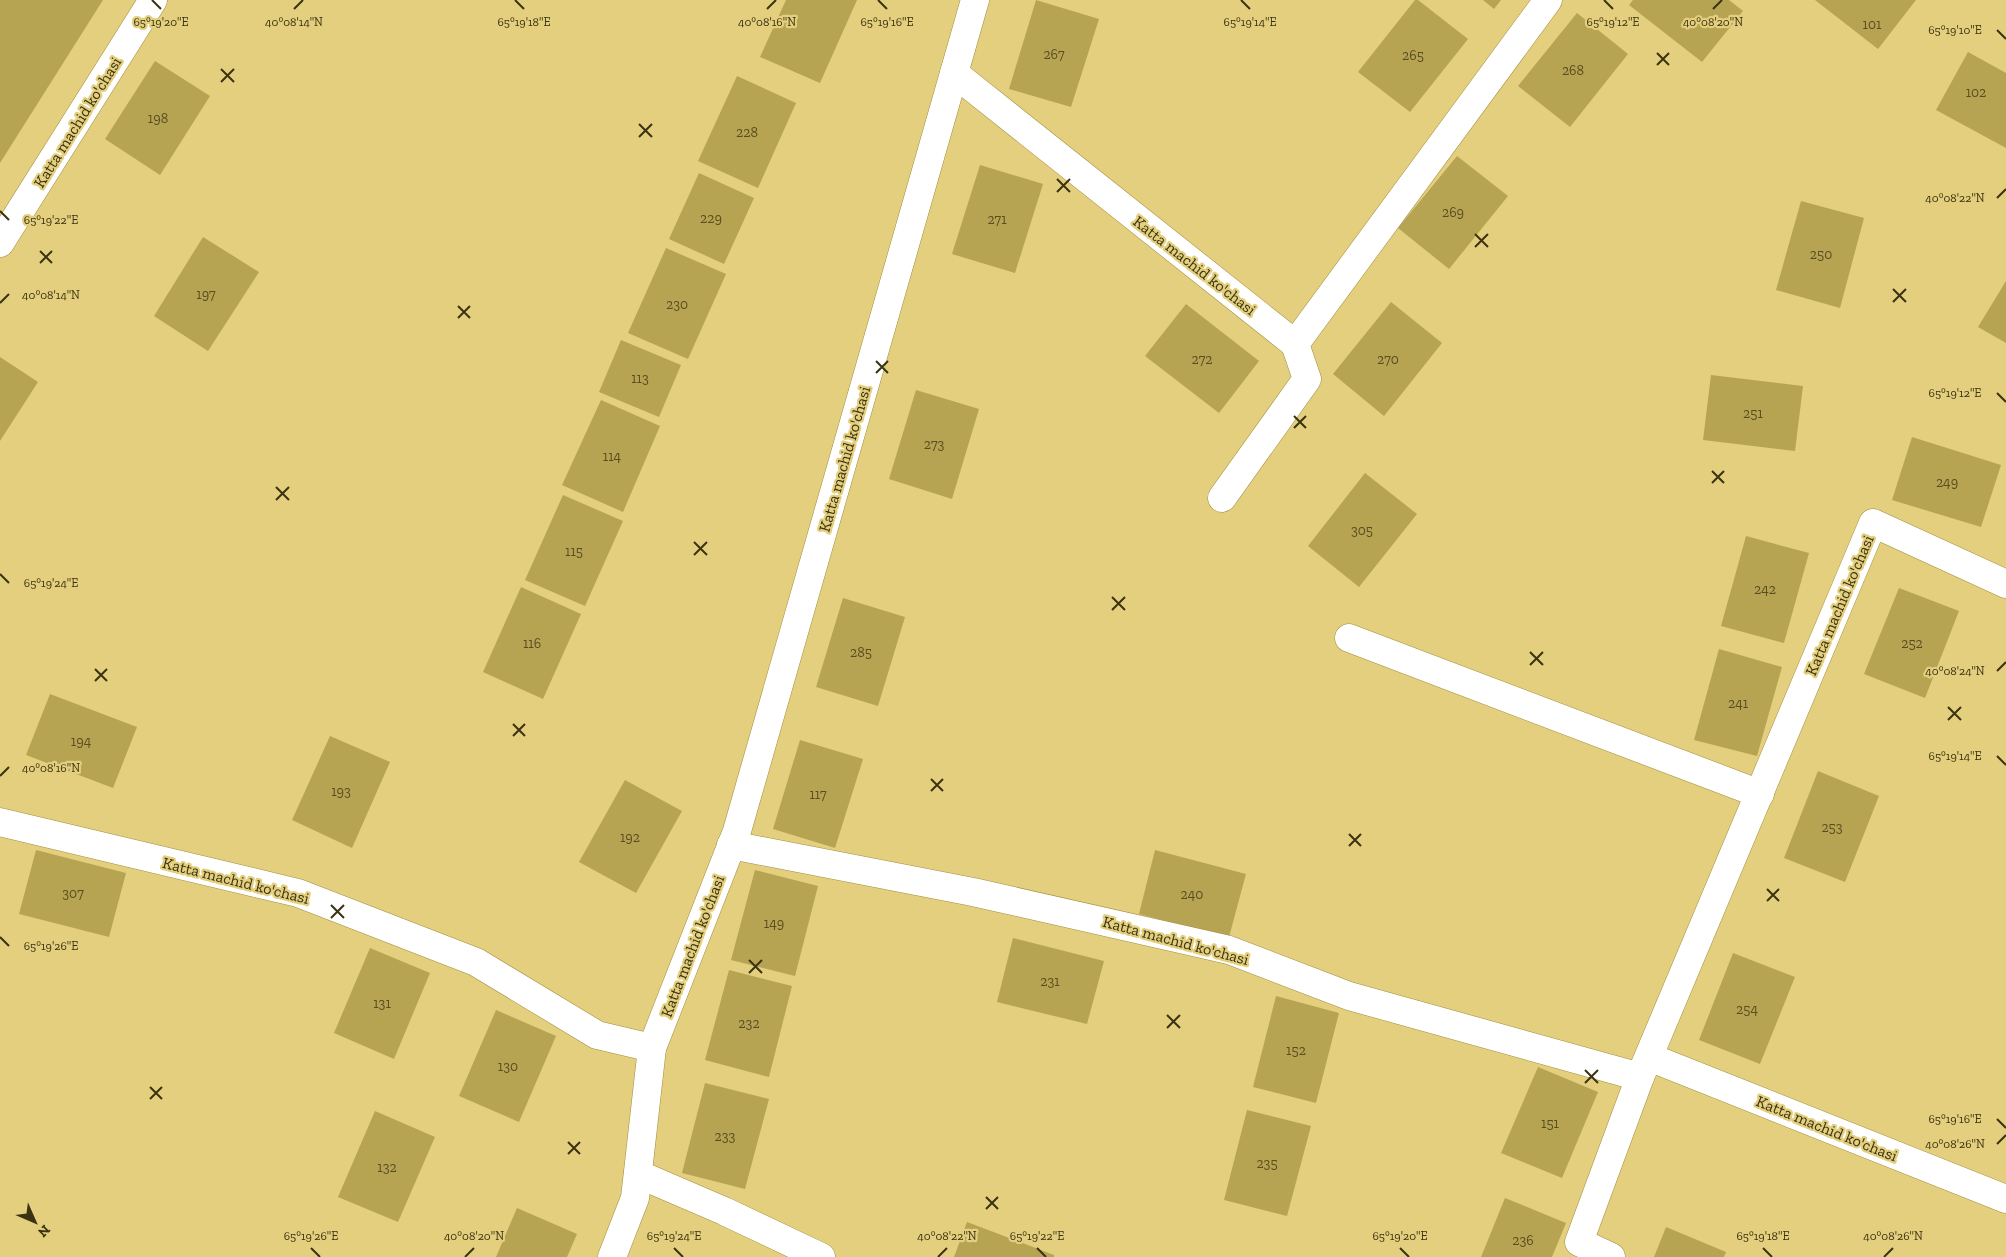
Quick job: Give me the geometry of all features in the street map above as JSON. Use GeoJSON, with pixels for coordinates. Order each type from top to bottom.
{"type":"FeatureCollection","features":[{"type":"Feature","properties":{"kind":"street","name":"Katta machid ko'chasi"},"geometry":{"type":"LineString","coordinates":[[0,243],[153,0]]}},
{"type":"Feature","properties":{"kind":"street","name":"Katta machid ko'chasi"},"geometry":{"type":"LineString","coordinates":[[612,1257],[635,1198],[652,1048],[737,831],[975,0]]}},
{"type":"Feature","properties":{"kind":"street"},"geometry":{"type":"LineString","coordinates":[[1222,498],[1307,380],[1296,344],[1548,0]]}},
{"type":"Feature","properties":{"kind":"street","name":"Katta machid ko'chasi"},"geometry":{"type":"LineString","coordinates":[[954,73],[1296,344]]}},
{"type":"Feature","properties":{"kind":"street","name":"Katta machid ko'chasi"},"geometry":{"type":"LineString","coordinates":[[1611,1257],[1579,1242],[1645,1067],[1873,524],[2006,584]]}},
{"type":"Feature","properties":{"kind":"street"},"geometry":{"type":"LineString","coordinates":[[1349,638],[1760,794]]}},
{"type":"Feature","properties":{"kind":"street","name":"Katta machid ko'chasi"},"geometry":{"type":"LineString","coordinates":[[0,822],[298,893],[476,962],[598,1035],[652,1048]]}},
{"type":"Feature","properties":{"kind":"street","name":"Katta machid ko'chasi"},"geometry":{"type":"LineString","coordinates":[[732,845],[973,892],[1229,950],[1349,996],[1645,1067],[2006,1199]]}},
{"type":"Feature","properties":{"kind":"street"},"geometry":{"type":"LineString","coordinates":[[638,1174],[724,1211],[821,1257]]}},
{"type":"Feature","properties":{"kind":"building"},"geometry":{"type":"Polygon","coordinates":[[[0,0],[103,0],[0,163],[0,0]]]}},
{"type":"Feature","properties":{"kind":"building"},"geometry":{"type":"Polygon","coordinates":[[[786,0],[857,0],[820,83],[760,57],[786,0]]]}},
{"type":"Feature","properties":{"kind":"building"},"geometry":{"type":"Polygon","coordinates":[[[1036,0],[1099,19],[1071,107],[1009,89],[1036,0]]]}},
{"type":"Feature","properties":{"kind":"building"},"geometry":{"type":"Polygon","coordinates":[[[1415,0],[1418,0],[1468,39],[1410,112],[1358,72],[1415,0]]]}},
{"type":"Feature","properties":{"kind":"building"},"geometry":{"type":"Polygon","coordinates":[[[1483,0],[1501,0],[1494,9],[1483,0]]]}},
{"type":"Feature","properties":{"kind":"building"},"geometry":{"type":"Polygon","coordinates":[[[1633,0],[1729,0],[1743,11],[1702,62],[1629,5],[1633,0]]]}},
{"type":"Feature","properties":{"kind":"building"},"geometry":{"type":"Polygon","coordinates":[[[1815,0],[1916,0],[1878,49],[1815,0]]]}},
{"type":"Feature","properties":{"kind":"building"},"geometry":{"type":"Polygon","coordinates":[[[1577,13],[1628,54],[1570,127],[1518,86],[1577,13]]]}},
{"type":"Feature","properties":{"kind":"building"},"geometry":{"type":"Polygon","coordinates":[[[1968,52],[2006,73],[2006,148],[1936,110],[1968,52]]]}},
{"type":"Feature","properties":{"kind":"building"},"geometry":{"type":"Polygon","coordinates":[[[155,61],[210,96],[160,175],[105,139],[155,61]]]}},
{"type":"Feature","properties":{"kind":"building"},"geometry":{"type":"Polygon","coordinates":[[[737,76],[796,103],[758,188],[698,161],[737,76]]]}},
{"type":"Feature","properties":{"kind":"building"},"geometry":{"type":"Polygon","coordinates":[[[1457,156],[1508,196],[1449,269],[1398,228],[1457,156]]]}},
{"type":"Feature","properties":{"kind":"building"},"geometry":{"type":"Polygon","coordinates":[[[980,165],[1043,184],[1015,273],[952,254],[980,165]]]}},
{"type":"Feature","properties":{"kind":"building"},"geometry":{"type":"Polygon","coordinates":[[[699,173],[754,198],[724,264],[669,239],[699,173]]]}},
{"type":"Feature","properties":{"kind":"building"},"geometry":{"type":"Polygon","coordinates":[[[1801,201],[1864,218],[1840,308],[1776,290],[1801,201]]]}},
{"type":"Feature","properties":{"kind":"building"},"geometry":{"type":"Polygon","coordinates":[[[203,237],[259,272],[208,351],[154,316],[203,237]]]}},
{"type":"Feature","properties":{"kind":"building"},"geometry":{"type":"Polygon","coordinates":[[[666,248],[726,274],[688,359],[628,333],[666,248]]]}},
{"type":"Feature","properties":{"kind":"building"},"geometry":{"type":"Polygon","coordinates":[[[2006,281],[2006,343],[1978,327],[2006,281]]]}},
{"type":"Feature","properties":{"kind":"building"},"geometry":{"type":"Polygon","coordinates":[[[1391,302],[1442,343],[1384,416],[1333,374],[1391,302]]]}},
{"type":"Feature","properties":{"kind":"building"},"geometry":{"type":"Polygon","coordinates":[[[1186,304],[1259,361],[1219,413],[1145,356],[1186,304]]]}},
{"type":"Feature","properties":{"kind":"building"},"geometry":{"type":"Polygon","coordinates":[[[621,340],[681,365],[659,417],[599,392],[621,340]]]}},
{"type":"Feature","properties":{"kind":"building"},"geometry":{"type":"Polygon","coordinates":[[[0,357],[38,382],[0,441],[0,357]]]}},
{"type":"Feature","properties":{"kind":"building"},"geometry":{"type":"Polygon","coordinates":[[[1711,375],[1803,386],[1795,451],[1703,440],[1711,375]]]}},
{"type":"Feature","properties":{"kind":"building"},"geometry":{"type":"Polygon","coordinates":[[[916,390],[979,409],[952,499],[889,479],[916,390]]]}},
{"type":"Feature","properties":{"kind":"building"},"geometry":{"type":"Polygon","coordinates":[[[601,400],[660,426],[623,512],[562,485],[601,400]]]}},
{"type":"Feature","properties":{"kind":"building"},"geometry":{"type":"Polygon","coordinates":[[[1912,437],[2001,465],[1981,527],[1892,500],[1912,437]]]}},
{"type":"Feature","properties":{"kind":"building"},"geometry":{"type":"Polygon","coordinates":[[[1365,473],[1417,514],[1359,587],[1308,546],[1365,473]]]}},
{"type":"Feature","properties":{"kind":"building"},"geometry":{"type":"Polygon","coordinates":[[[563,495],[623,521],[585,606],[525,580],[563,495]]]}},
{"type":"Feature","properties":{"kind":"building"},"geometry":{"type":"Polygon","coordinates":[[[1746,536],[1809,553],[1784,643],[1721,626],[1746,536]]]}},
{"type":"Feature","properties":{"kind":"building"},"geometry":{"type":"Polygon","coordinates":[[[521,587],[581,614],[543,699],[483,672],[521,587]]]}},
{"type":"Feature","properties":{"kind":"building"},"geometry":{"type":"Polygon","coordinates":[[[1899,588],[1959,611],[1925,698],[1864,674],[1899,588]]]}},
{"type":"Feature","properties":{"kind":"building"},"geometry":{"type":"Polygon","coordinates":[[[843,598],[905,617],[878,706],[816,687],[843,598]]]}},
{"type":"Feature","properties":{"kind":"building"},"geometry":{"type":"Polygon","coordinates":[[[1719,649],[1782,667],[1757,756],[1694,740],[1719,649]]]}},
{"type":"Feature","properties":{"kind":"building"},"geometry":{"type":"Polygon","coordinates":[[[50,694],[137,727],[113,788],[26,755],[50,694]]]}},
{"type":"Feature","properties":{"kind":"building"},"geometry":{"type":"Polygon","coordinates":[[[330,736],[390,762],[352,848],[292,820],[330,736]]]}},
{"type":"Feature","properties":{"kind":"building"},"geometry":{"type":"Polygon","coordinates":[[[800,740],[863,759],[835,848],[773,829],[800,740]]]}},
{"type":"Feature","properties":{"kind":"building"},"geometry":{"type":"Polygon","coordinates":[[[1818,771],[1879,796],[1845,882],[1784,858],[1818,771]]]}},
{"type":"Feature","properties":{"kind":"building"},"geometry":{"type":"Polygon","coordinates":[[[625,780],[682,811],[636,893],[579,862],[625,780]]]}},
{"type":"Feature","properties":{"kind":"building"},"geometry":{"type":"Polygon","coordinates":[[[36,850],[126,873],[109,937],[19,914],[36,850]]]}},
{"type":"Feature","properties":{"kind":"building"},"geometry":{"type":"Polygon","coordinates":[[[1155,850],[1246,874],[1229,937],[1139,914],[1155,850]]]}},
{"type":"Feature","properties":{"kind":"building"},"geometry":{"type":"Polygon","coordinates":[[[755,870],[818,886],[795,976],[731,960],[755,870]]]}},
{"type":"Feature","properties":{"kind":"building"},"geometry":{"type":"Polygon","coordinates":[[[1013,938],[1104,961],[1087,1024],[997,1002],[1013,938]]]}},
{"type":"Feature","properties":{"kind":"building"},"geometry":{"type":"Polygon","coordinates":[[[370,948],[430,973],[394,1059],[334,1033],[370,948]]]}},
{"type":"Feature","properties":{"kind":"building"},"geometry":{"type":"Polygon","coordinates":[[[1733,953],[1795,977],[1760,1064],[1699,1040],[1733,953]]]}},
{"type":"Feature","properties":{"kind":"building"},"geometry":{"type":"Polygon","coordinates":[[[729,970],[792,986],[769,1077],[705,1060],[729,970]]]}},
{"type":"Feature","properties":{"kind":"building"},"geometry":{"type":"Polygon","coordinates":[[[1276,996],[1339,1013],[1316,1103],[1253,1087],[1276,996]]]}},
{"type":"Feature","properties":{"kind":"building"},"geometry":{"type":"Polygon","coordinates":[[[496,1010],[556,1036],[519,1122],[459,1096],[496,1010]]]}},
{"type":"Feature","properties":{"kind":"building"},"geometry":{"type":"Polygon","coordinates":[[[1538,1067],[1598,1092],[1562,1178],[1501,1153],[1538,1067]]]}},
{"type":"Feature","properties":{"kind":"building"},"geometry":{"type":"Polygon","coordinates":[[[705,1083],[769,1099],[745,1189],[682,1173],[705,1083]]]}},
{"type":"Feature","properties":{"kind":"building"},"geometry":{"type":"Polygon","coordinates":[[[1247,1110],[1311,1126],[1287,1216],[1224,1200],[1247,1110]]]}},
{"type":"Feature","properties":{"kind":"building"},"geometry":{"type":"Polygon","coordinates":[[[375,1111],[435,1137],[398,1222],[338,1197],[375,1111]]]}},
{"type":"Feature","properties":{"kind":"building"},"geometry":{"type":"Polygon","coordinates":[[[1505,1198],[1566,1223],[1552,1257],[1481,1257],[1505,1198]]]}},
{"type":"Feature","properties":{"kind":"building"},"geometry":{"type":"Polygon","coordinates":[[[517,1208],[577,1234],[567,1257],[496,1257],[517,1208]]]}},
{"type":"Feature","properties":{"kind":"building"},"geometry":{"type":"Polygon","coordinates":[[[967,1222],[1054,1255],[1054,1257],[954,1257],[967,1222]]]}},
{"type":"Feature","properties":{"kind":"building"},"geometry":{"type":"Polygon","coordinates":[[[1666,1227],[1726,1252],[1724,1257],[1654,1257],[1666,1227]]]}}]}
